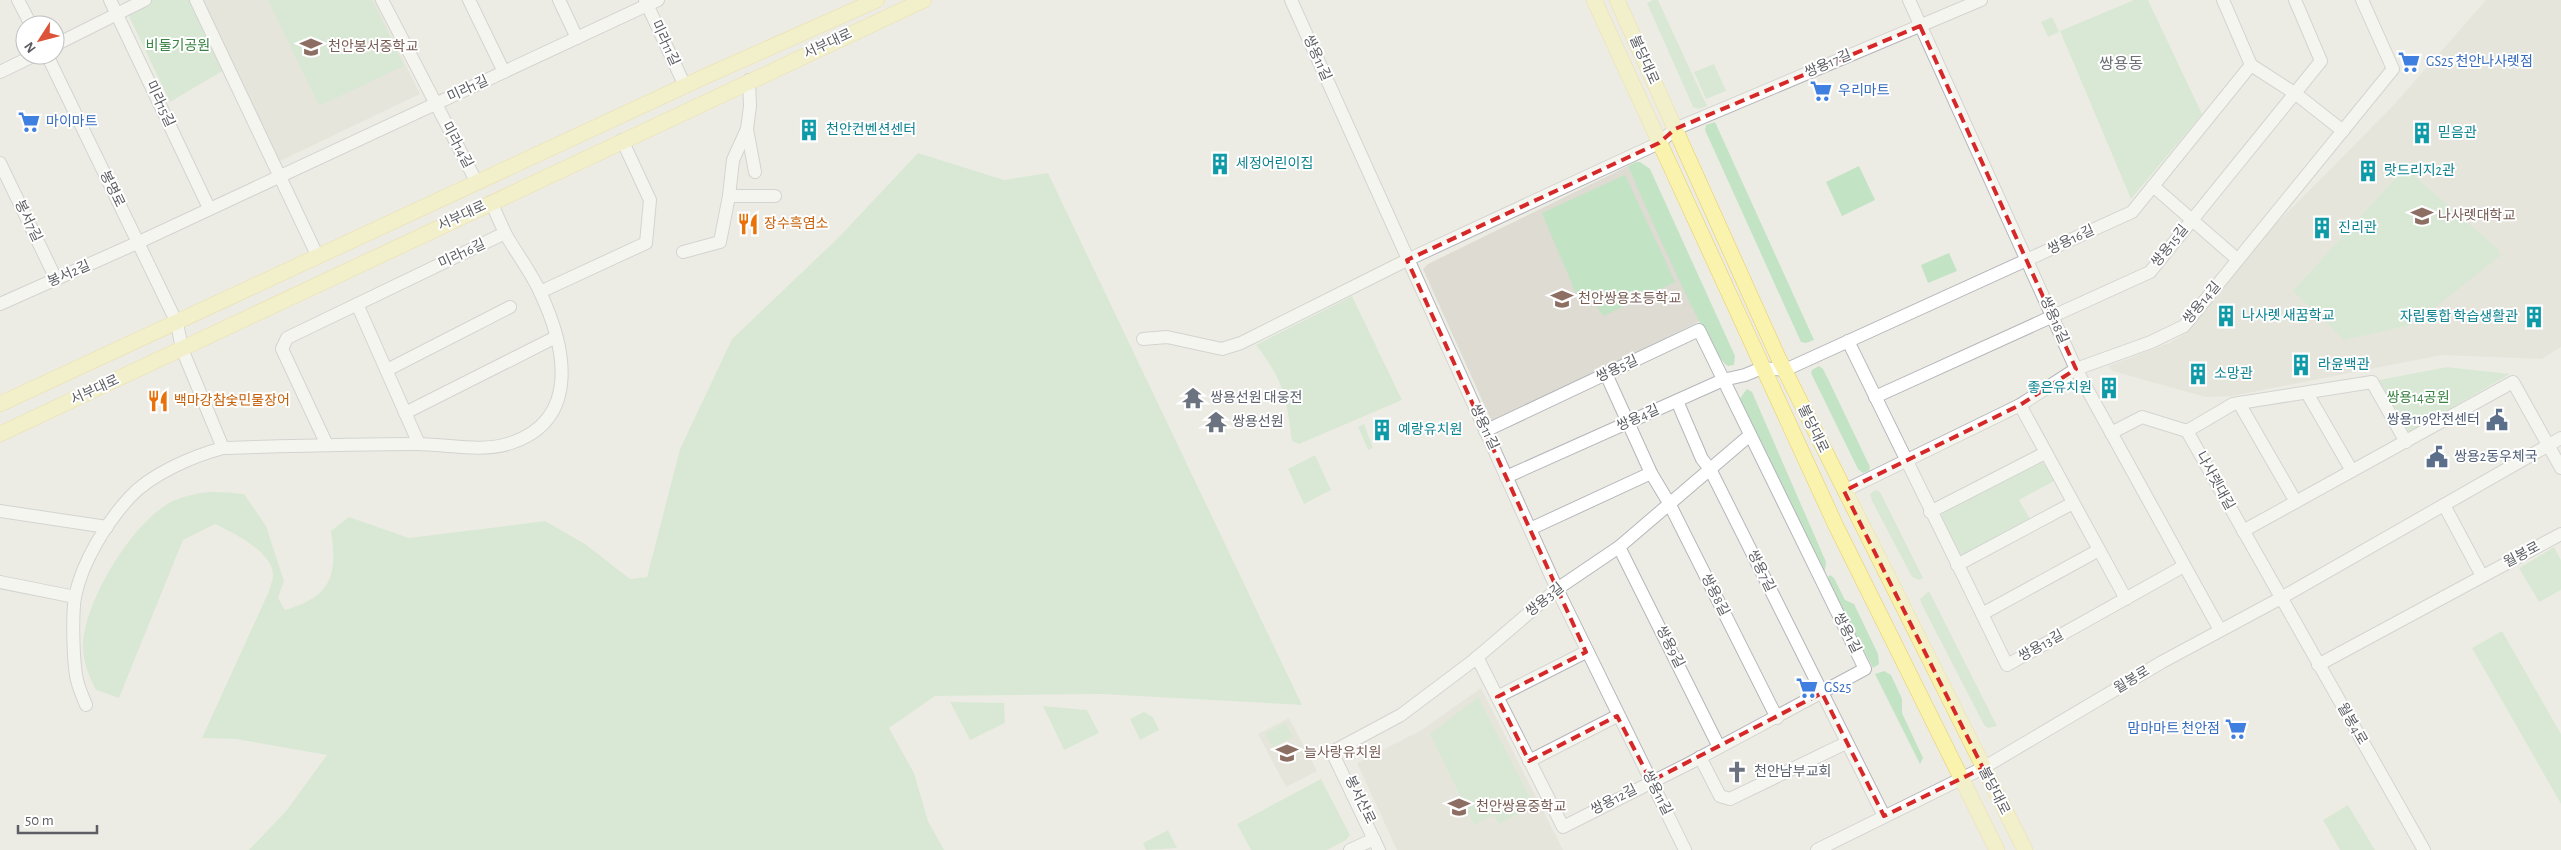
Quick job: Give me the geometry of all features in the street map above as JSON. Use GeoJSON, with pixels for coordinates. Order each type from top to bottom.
{"type":"FeatureCollection","features":[{"type":"Feature","properties":{"kind":"main road","name":"서부대로"},"geometry":{"type":"LineString","coordinates":[[0,404],[685,86],[877,0]]}},
{"type":"Feature","properties":{"kind":"main road","name":"불당대로"},"geometry":{"type":"LineString","coordinates":[[1594,0],[1659,143],[1773,369],[1960,779],[1996,850]]}},
{"type":"Feature","properties":{"kind":"main road","name":"불당대로"},"geometry":{"type":"LineString","coordinates":[[1617,0],[1676,129],[1773,369],[1844,491],[2025,850]]}},
{"type":"Feature","properties":{"kind":"main road","name":"서부대로"},"geometry":{"type":"LineString","coordinates":[[0,434],[182,350],[916,2]]}},
{"type":"Feature","properties":{"kind":"street"},"geometry":{"type":"LineString","coordinates":[[18,0],[26,15]]}},
{"type":"Feature","properties":{"kind":"street","name":"미라15길"},"geometry":{"type":"LineString","coordinates":[[110,0],[209,208]]}},
{"type":"Feature","properties":{"kind":"street"},"geometry":{"type":"LineString","coordinates":[[65,40],[145,0]]}},
{"type":"Feature","properties":{"kind":"street"},"geometry":{"type":"LineString","coordinates":[[196,0],[318,257]]}},
{"type":"Feature","properties":{"kind":"street","name":"미라14길"},"geometry":{"type":"LineString","coordinates":[[382,0],[477,183]]}},
{"type":"Feature","properties":{"kind":"street"},"geometry":{"type":"LineString","coordinates":[[469,0],[504,72]]}},
{"type":"Feature","properties":{"kind":"street"},"geometry":{"type":"LineString","coordinates":[[559,0],[577,38]]}},
{"type":"Feature","properties":{"kind":"street","name":"쌍용11길"},"geometry":{"type":"LineString","coordinates":[[1291,0],[1557,590],[1617,716],[1685,850]]}},
{"type":"Feature","properties":{"kind":"street","name":"쌍용18길"},"geometry":{"type":"LineString","coordinates":[[1909,0],[2076,369],[2220,630]]}},
{"type":"Feature","properties":{"kind":"street","name":"쌍용17길"},"geometry":{"type":"LineString","coordinates":[[1143,339],[1167,337],[1222,349],[1241,343],[1407,260],[1659,143],[1676,129],[1981,0]]}},
{"type":"Feature","properties":{"kind":"street"},"geometry":{"type":"LineString","coordinates":[[2223,0],[2251,65],[2296,94],[2343,131]]}},
{"type":"Feature","properties":{"kind":"street","name":"쌍용15길"},"geometry":{"type":"LineString","coordinates":[[1875,397],[2150,272],[2321,61],[2295,0]]}},
{"type":"Feature","properties":{"kind":"street","name":"쌍용14길"},"geometry":{"type":"LineString","coordinates":[[1844,491],[2020,405],[2076,369],[2151,342],[2184,326],[2393,69],[2362,0]]}},
{"type":"Feature","properties":{"kind":"street","name":"미라1길"},"geometry":{"type":"LineString","coordinates":[[138,243],[650,2]]}},
{"type":"Feature","properties":{"kind":"street","name":"미라11길"},"geometry":{"type":"LineString","coordinates":[[650,2],[685,86]]}},
{"type":"Feature","properties":{"kind":"street"},"geometry":{"type":"LineString","coordinates":[[0,72],[15,65]]}},
{"type":"Feature","properties":{"kind":"street","name":"봉명로"},"geometry":{"type":"LineString","coordinates":[[52,65],[177,323],[182,350]]}},
{"type":"Feature","properties":{"kind":"street","name":"쌍용16길"},"geometry":{"type":"LineString","coordinates":[[1773,369],[1848,341],[2132,212],[2251,65]]}},
{"type":"Feature","properties":{"kind":"street"},"geometry":{"type":"LineString","coordinates":[[683,252],[720,242],[729,196],[733,160],[747,129],[750,106],[749,80]]}},
{"type":"Feature","properties":{"kind":"street"},"geometry":{"type":"LineString","coordinates":[[747,129],[755,172]]}},
{"type":"Feature","properties":{"kind":"street"},"geometry":{"type":"LineString","coordinates":[[540,292],[646,243],[650,200],[622,140]]}},
{"type":"Feature","properties":{"kind":"street","name":"봉서7길"},"geometry":{"type":"LineString","coordinates":[[0,164],[56,279]]}},
{"type":"Feature","properties":{"kind":"street"},"geometry":{"type":"LineString","coordinates":[[2152,186],[2237,259]]}},
{"type":"Feature","properties":{"kind":"street"},"geometry":{"type":"LineString","coordinates":[[729,196],[775,196]]}},
{"type":"Feature","properties":{"kind":"street"},"geometry":{"type":"LineString","coordinates":[[86,705],[77,680],[75,597],[85,567],[107,527],[130,496],[164,472],[203,454],[223,448],[419,444],[479,447],[510,444],[533,432],[549,418],[559,400],[563,380],[561,353],[540,292],[505,234],[491,202]]}},
{"type":"Feature","properties":{"kind":"street","name":"미라16길"},"geometry":{"type":"LineString","coordinates":[[328,445],[282,349],[287,338],[505,234]]}},
{"type":"Feature","properties":{"kind":"street","name":"봉서2길"},"geometry":{"type":"LineString","coordinates":[[0,304],[138,243]]}},
{"type":"Feature","properties":{"kind":"street"},"geometry":{"type":"LineString","coordinates":[[357,304],[419,444]]}},
{"type":"Feature","properties":{"kind":"street"},"geometry":{"type":"LineString","coordinates":[[387,370],[510,307]]}},
{"type":"Feature","properties":{"kind":"street","name":"쌍용5길"},"geometry":{"type":"LineString","coordinates":[[1485,431],[1699,330],[1723,380]]}},
{"type":"Feature","properties":{"kind":"street"},"geometry":{"type":"LineString","coordinates":[[405,414],[556,337]]}},
{"type":"Feature","properties":{"kind":"street","name":"쌍용13길"},"geometry":{"type":"LineString","coordinates":[[1848,341],[1930,512],[2007,665],[2184,566]]}},
{"type":"Feature","properties":{"kind":"street"},"geometry":{"type":"LineString","coordinates":[[182,350],[223,448]]}},
{"type":"Feature","properties":{"kind":"street","name":"쌍용4길"},"geometry":{"type":"LineString","coordinates":[[1506,477],[1723,380],[1773,369]]}},
{"type":"Feature","properties":{"kind":"street","name":"쌍용8길"},"geometry":{"type":"LineString","coordinates":[[1606,374],[1651,472],[1669,503],[1777,718]]}},
{"type":"Feature","properties":{"kind":"street","name":"쌍용1길"},"geometry":{"type":"LineString","coordinates":[[1651,781],[1777,718],[1865,669],[1723,380]]}},
{"type":"Feature","properties":{"kind":"street"},"geometry":{"type":"LineString","coordinates":[[2111,433],[2142,417],[2187,430],[2238,403],[2372,382],[2406,442]]}},
{"type":"Feature","properties":{"kind":"street"},"geometry":{"type":"LineString","coordinates":[[2244,531],[2513,382],[2561,468]]}},
{"type":"Feature","properties":{"kind":"street"},"geometry":{"type":"LineString","coordinates":[[2307,393],[2352,471]]}},
{"type":"Feature","properties":{"kind":"street","name":"쌍용7길"},"geometry":{"type":"LineString","coordinates":[[1676,401],[1702,459],[1710,469],[1884,816]]}},
{"type":"Feature","properties":{"kind":"street"},"geometry":{"type":"LineString","coordinates":[[2238,403],[2296,502]]}},
{"type":"Feature","properties":{"kind":"street"},"geometry":{"type":"LineString","coordinates":[[2020,405],[2126,599]]}},
{"type":"Feature","properties":{"kind":"street","name":"나사렛대길"},"geometry":{"type":"LineString","coordinates":[[2187,430],[2281,598]]}},
{"type":"Feature","properties":{"kind":"street","name":"쌍용3길"},"geometry":{"type":"LineString","coordinates":[[1334,752],[1401,715],[1477,657],[1557,590],[1619,546],[1750,436]]}},
{"type":"Feature","properties":{"kind":"street","name":"월봉로"},"geometry":{"type":"LineString","coordinates":[[1817,850],[1983,768],[2220,630],[2281,598],[2561,438]]}},
{"type":"Feature","properties":{"kind":"street"},"geometry":{"type":"LineString","coordinates":[[1930,512],[2045,453]]}},
{"type":"Feature","properties":{"kind":"street"},"geometry":{"type":"LineString","coordinates":[[1530,529],[1651,472]]}},
{"type":"Feature","properties":{"kind":"street"},"geometry":{"type":"LineString","coordinates":[[1957,565],[2073,502]]}},
{"type":"Feature","properties":{"kind":"street"},"geometry":{"type":"LineString","coordinates":[[2444,505],[2482,576]]}},
{"type":"Feature","properties":{"kind":"street"},"geometry":{"type":"LineString","coordinates":[[0,511],[107,527]]}},
{"type":"Feature","properties":{"kind":"street","name":"월봉로"},"geometry":{"type":"LineString","coordinates":[[2318,665],[2561,534]]}},
{"type":"Feature","properties":{"kind":"street","name":"쌍용9길"},"geometry":{"type":"LineString","coordinates":[[1619,546],[1719,747]]}},
{"type":"Feature","properties":{"kind":"street"},"geometry":{"type":"LineString","coordinates":[[1982,614],[2099,550]]}},
{"type":"Feature","properties":{"kind":"street"},"geometry":{"type":"LineString","coordinates":[[0,582],[75,597]]}},
{"type":"Feature","properties":{"kind":"street","name":"월봉4로"},"geometry":{"type":"LineString","coordinates":[[2281,598],[2424,850]]}},
{"type":"Feature","properties":{"kind":"street"},"geometry":{"type":"LineString","coordinates":[[1497,697],[1586,652]]}},
{"type":"Feature","properties":{"kind":"street","name":"쌍용12길"},"geometry":{"type":"LineString","coordinates":[[1477,657],[1562,827],[1651,781]]}},
{"type":"Feature","properties":{"kind":"street"},"geometry":{"type":"LineString","coordinates":[[1529,761],[1617,716]]}},
{"type":"Feature","properties":{"kind":"street"},"geometry":{"type":"LineString","coordinates":[[1700,757],[1720,796],[1730,799],[1846,742]]}},
{"type":"Feature","properties":{"kind":"street","name":"봉서산로"},"geometry":{"type":"LineString","coordinates":[[1334,752],[1376,844]]}},
{"type":"Feature","properties":{"kind":"street","name":"봉서산로"},"geometry":{"type":"LineString","coordinates":[[1334,752],[1384,850]]}},
{"type":"Feature","properties":{"kind":"street"},"geometry":{"type":"LineString","coordinates":[[1350,850],[1376,844]]}},
{"type":"Feature","properties":{"kind":"highlighted area"},"geometry":{"type":"Polygon","coordinates":[[[1920,26],[2076,369],[2020,405],[1844,491],[1983,768],[1884,816],[1822,693],[1651,781],[1617,716],[1529,761],[1497,697],[1586,652],[1407,260],[1659,143],[1675,129],[1920,26]]]}},
{"type":"Feature","properties":{"kind":"shaded area","name":"천안봉서중학교"},"geometry":{"type":"Polygon","coordinates":[[[202,0],[374,0],[420,94],[280,161],[202,0]]]}},
{"type":"Feature","properties":{"kind":"shaded area","name":"나사렛대학교"},"geometry":{"type":"Polygon","coordinates":[[[2486,0],[2561,0],[2561,347],[2542,359],[2442,355],[2232,396],[2206,397],[2112,371],[2108,366],[2169,343],[2186,333],[2255,245],[2391,108],[2486,0]]]}},
{"type":"Feature","properties":{"kind":"shaded area","name":"천안쌍용초등학교"},"geometry":{"type":"Polygon","coordinates":[[[1628,166],[1700,321],[1497,423],[1492,422],[1423,269],[1428,264],[1628,166]]]}},
{"type":"Feature","properties":{"kind":"shaded area","name":"천안쌍용중학교"},"geometry":{"type":"Polygon","coordinates":[[[1481,688],[1563,850],[1397,850],[1357,763],[1420,731],[1481,688]]]}},
{"type":"Feature","properties":{"kind":"shaded area","name":"늘사랑유치원"},"geometry":{"type":"Polygon","coordinates":[[[1289,718],[1317,771],[1286,787],[1258,734],[1289,718]]]}},
{"type":"Feature","properties":{"kind":"green space","name":"비둘기공원"},"geometry":{"type":"Polygon","coordinates":[[[150,0],[191,0],[224,70],[170,102],[129,16],[130,10],[150,0]]]}},
{"type":"Feature","properties":{"kind":"green space"},"geometry":{"type":"Polygon","coordinates":[[[268,0],[372,0],[404,66],[319,106],[268,0]]]}},
{"type":"Feature","properties":{"kind":"green space"},"geometry":{"type":"Polygon","coordinates":[[[1658,0],[1707,106],[1699,109],[1693,107],[1647,3],[1658,0]]]}},
{"type":"Feature","properties":{"kind":"green space"},"geometry":{"type":"Polygon","coordinates":[[[2134,0],[2148,0],[2202,114],[2131,199],[2060,31],[2134,0]]]}},
{"type":"Feature","properties":{"kind":"green space"},"geometry":{"type":"Polygon","coordinates":[[[2052,17],[2059,32],[2048,37],[2041,22],[2052,17]]]}},
{"type":"Feature","properties":{"kind":"green space"},"geometry":{"type":"Polygon","coordinates":[[[1714,64],[1726,91],[1706,99],[1694,72],[1714,64]]]}},
{"type":"Feature","properties":{"kind":"green space"},"geometry":{"type":"Polygon","coordinates":[[[1715,122],[1814,340],[1806,343],[1801,342],[1705,130],[1706,125],[1715,122]]]}},
{"type":"Feature","properties":{"kind":"green space"},"geometry":{"type":"Polygon","coordinates":[[[918,153],[1004,180],[1048,173],[1302,705],[1101,694],[935,696],[889,728],[914,773],[928,821],[944,850],[249,850],[286,811],[327,755],[236,739],[202,738],[273,579],[271,566],[259,551],[241,538],[215,524],[183,540],[119,698],[96,690],[87,669],[83,647],[85,629],[91,608],[101,586],[127,544],[142,526],[158,511],[173,501],[200,493],[244,494],[266,526],[284,581],[278,598],[285,610],[313,598],[328,583],[332,572],[333,560],[331,531],[349,517],[409,538],[545,521],[585,544],[630,579],[647,577],[680,449],[732,339],[838,238],[918,153]]]}},
{"type":"Feature","properties":{"kind":"green space"},"geometry":{"type":"Polygon","coordinates":[[[1640,162],[1650,169],[1735,356],[1734,365],[1728,366],[1719,356],[1692,306],[1628,166],[1640,162]]]}},
{"type":"Feature","properties":{"kind":"green space"},"geometry":{"type":"Polygon","coordinates":[[[1859,166],[1875,200],[1842,216],[1826,182],[1859,166]]]}},
{"type":"Feature","properties":{"kind":"green space"},"geometry":{"type":"Polygon","coordinates":[[[2405,168],[2498,249],[2500,256],[2423,317],[2407,326],[2344,340],[2293,291],[2405,168]]]}},
{"type":"Feature","properties":{"kind":"green space"},"geometry":{"type":"Polygon","coordinates":[[[1625,175],[1675,282],[1603,316],[1589,293],[1578,298],[1542,213],[1625,175]]]}},
{"type":"Feature","properties":{"kind":"green space"},"geometry":{"type":"Polygon","coordinates":[[[1949,253],[1957,271],[1928,283],[1921,265],[1949,253]]]}},
{"type":"Feature","properties":{"kind":"green space"},"geometry":{"type":"Polygon","coordinates":[[[1352,296],[1402,400],[1299,444],[1292,441],[1288,412],[1278,380],[1273,369],[1256,345],[1352,296]]]}},
{"type":"Feature","properties":{"kind":"green space"},"geometry":{"type":"Polygon","coordinates":[[[1819,366],[1823,369],[1870,467],[1869,471],[1863,473],[1858,469],[1811,373],[1812,370],[1819,366]]]}},
{"type":"Feature","properties":{"kind":"green space","name":"쌍용14공원"},"geometry":{"type":"Polygon","coordinates":[[[2447,367],[2510,374],[2409,432],[2379,380],[2447,367]]]}},
{"type":"Feature","properties":{"kind":"green space"},"geometry":{"type":"Polygon","coordinates":[[[1747,389],[1752,392],[1826,562],[1825,571],[1822,569],[1738,401],[1747,389]]]}},
{"type":"Feature","properties":{"kind":"green space"},"geometry":{"type":"Polygon","coordinates":[[[1364,424],[1373,448],[1368,450],[1358,427],[1364,424]]]}},
{"type":"Feature","properties":{"kind":"green space"},"geometry":{"type":"Polygon","coordinates":[[[1315,455],[1331,490],[1304,504],[1288,469],[1315,455]]]}},
{"type":"Feature","properties":{"kind":"green space"},"geometry":{"type":"Polygon","coordinates":[[[2040,461],[2045,465],[2054,481],[2019,500],[2030,519],[1963,557],[1958,557],[1939,522],[1944,510],[2040,461]]]}},
{"type":"Feature","properties":{"kind":"green space"},"geometry":{"type":"Polygon","coordinates":[[[1875,490],[1880,492],[1923,578],[1919,580],[1912,577],[1872,501],[1870,494],[1875,490]]]}},
{"type":"Feature","properties":{"kind":"green space"},"geometry":{"type":"Polygon","coordinates":[[[2554,547],[2561,560],[2561,590],[2539,602],[2519,568],[2554,547]]]}},
{"type":"Feature","properties":{"kind":"green space"},"geometry":{"type":"Polygon","coordinates":[[[1830,575],[1834,578],[1845,600],[1854,604],[1878,654],[1879,664],[1873,668],[1830,585],[1828,577],[1830,575]]]}},
{"type":"Feature","properties":{"kind":"green space"},"geometry":{"type":"Polygon","coordinates":[[[1929,591],[1997,726],[1988,728],[1984,725],[1922,605],[1920,599],[1929,591]]]}},
{"type":"Feature","properties":{"kind":"green space"},"geometry":{"type":"Polygon","coordinates":[[[2502,631],[2561,734],[2561,804],[2472,648],[2502,631]]]}},
{"type":"Feature","properties":{"kind":"green space"},"geometry":{"type":"Polygon","coordinates":[[[1884,671],[1891,675],[1902,699],[1902,713],[1923,758],[1920,764],[1875,674],[1884,671]]]}},
{"type":"Feature","properties":{"kind":"green space"},"geometry":{"type":"Polygon","coordinates":[[[1478,697],[1534,805],[1499,824],[1494,815],[1474,825],[1430,734],[1478,697]]]}},
{"type":"Feature","properties":{"kind":"green space"},"geometry":{"type":"Polygon","coordinates":[[[950,702],[1004,703],[1005,723],[970,740],[950,702]]]}},
{"type":"Feature","properties":{"kind":"green space"},"geometry":{"type":"Polygon","coordinates":[[[1043,706],[1087,710],[1099,733],[1064,750],[1043,706]]]}},
{"type":"Feature","properties":{"kind":"green space"},"geometry":{"type":"Polygon","coordinates":[[[1144,712],[1153,717],[1159,730],[1140,740],[1130,719],[1144,712]]]}},
{"type":"Feature","properties":{"kind":"green space"},"geometry":{"type":"Polygon","coordinates":[[[1285,723],[1293,737],[1273,747],[1265,734],[1285,723]]]}},
{"type":"Feature","properties":{"kind":"green space"},"geometry":{"type":"Polygon","coordinates":[[[1321,779],[1350,835],[1346,840],[1327,850],[1251,850],[1237,824],[1321,779]]]}},
{"type":"Feature","properties":{"kind":"green space"},"geometry":{"type":"Polygon","coordinates":[[[2348,805],[2375,850],[2340,850],[2323,820],[2348,805]]]}},
{"type":"Feature","properties":{"kind":"green space"},"geometry":{"type":"Polygon","coordinates":[[[1168,830],[1177,848],[1146,850],[1143,843],[1168,830]]]}},
{"type":"Feature","properties":{"kind":"place","name":"천안봉서중학교"},"geometry":{"type":"Point","coordinates":[311,47]}},
{"type":"Feature","properties":{"kind":"place","name":"GS25 천안나사렛점"},"geometry":{"type":"Point","coordinates":[2409,62]}},
{"type":"Feature","properties":{"kind":"place","name":"우리마트"},"geometry":{"type":"Point","coordinates":[1821,91]}},
{"type":"Feature","properties":{"kind":"place","name":"마이마트"},"geometry":{"type":"Point","coordinates":[29,122]}},
{"type":"Feature","properties":{"kind":"place","name":"천안컨벤션센터"},"geometry":{"type":"Point","coordinates":[809,130]}},
{"type":"Feature","properties":{"kind":"place","name":"믿음관"},"geometry":{"type":"Point","coordinates":[2422,133]}},
{"type":"Feature","properties":{"kind":"place","name":"세정어린이집"},"geometry":{"type":"Point","coordinates":[1220,164]}},
{"type":"Feature","properties":{"kind":"place","name":"랏드리지2관"},"geometry":{"type":"Point","coordinates":[2368,171]}},
{"type":"Feature","properties":{"kind":"place","name":"나사렛대학교"},"geometry":{"type":"Point","coordinates":[2422,216]}},
{"type":"Feature","properties":{"kind":"place","name":"장수흑염소"},"geometry":{"type":"Point","coordinates":[748,224]}},
{"type":"Feature","properties":{"kind":"place","name":"진리관"},"geometry":{"type":"Point","coordinates":[2322,228]}},
{"type":"Feature","properties":{"kind":"place","name":"천안쌍용초등학교"},"geometry":{"type":"Point","coordinates":[1562,299]}},
{"type":"Feature","properties":{"kind":"place","name":"나사렛 새꿈학교"},"geometry":{"type":"Point","coordinates":[2226,316]}},
{"type":"Feature","properties":{"kind":"place","name":"자립통합 학습생활관"},"geometry":{"type":"Point","coordinates":[2534,317]}},
{"type":"Feature","properties":{"kind":"place","name":"라윤백관"},"geometry":{"type":"Point","coordinates":[2301,365]}},
{"type":"Feature","properties":{"kind":"place","name":"소망관"},"geometry":{"type":"Point","coordinates":[2198,374]}},
{"type":"Feature","properties":{"kind":"place","name":"좋은유치원"},"geometry":{"type":"Point","coordinates":[2109,388]}},
{"type":"Feature","properties":{"kind":"place","name":"쌍용선원 대웅전"},"geometry":{"type":"Point","coordinates":[1193,398]}},
{"type":"Feature","properties":{"kind":"place","name":"백마강참숯민물장어"},"geometry":{"type":"Point","coordinates":[158,401]}},
{"type":"Feature","properties":{"kind":"place","name":"쌍용119안전센터"},"geometry":{"type":"Point","coordinates":[2497,420]}},
{"type":"Feature","properties":{"kind":"place","name":"쌍용선원"},"geometry":{"type":"Point","coordinates":[1216,422]}},
{"type":"Feature","properties":{"kind":"place","name":"예랑유치원"},"geometry":{"type":"Point","coordinates":[1382,430]}},
{"type":"Feature","properties":{"kind":"place","name":"쌍용2동우체국"},"geometry":{"type":"Point","coordinates":[2437,457]}},
{"type":"Feature","properties":{"kind":"place","name":"GS25"},"geometry":{"type":"Point","coordinates":[1807,688]}},
{"type":"Feature","properties":{"kind":"place","name":"맘마마트 천안점"},"geometry":{"type":"Point","coordinates":[2236,729]}},
{"type":"Feature","properties":{"kind":"place","name":"늘사랑유치원"},"geometry":{"type":"Point","coordinates":[1287,753]}},
{"type":"Feature","properties":{"kind":"place","name":"천안남부교회"},"geometry":{"type":"Point","coordinates":[1737,772]}},
{"type":"Feature","properties":{"kind":"place","name":"천안쌍용중학교"},"geometry":{"type":"Point","coordinates":[1459,807]}},
{"type":"Feature","properties":{"kind":"district","name":"쌍용동"},"geometry":{"type":"Point","coordinates":[2121,64]}}]}
